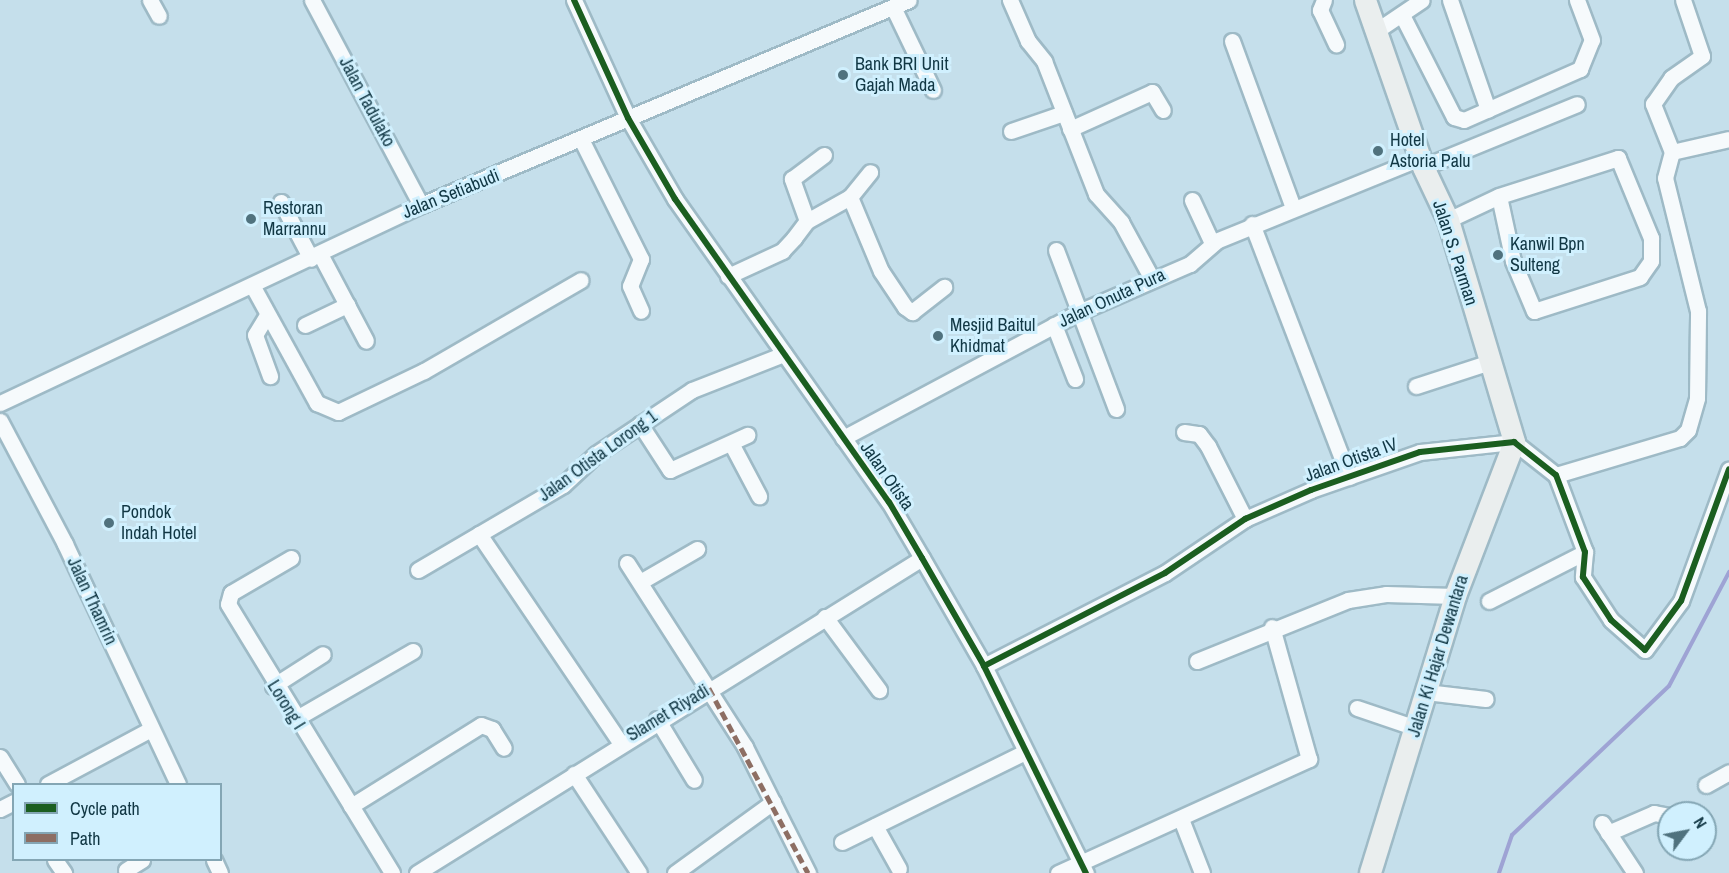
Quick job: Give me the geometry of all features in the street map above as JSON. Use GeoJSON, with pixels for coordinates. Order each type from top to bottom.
{"type":"FeatureCollection","features":[{"type":"Feature","properties":{"kind":"street"},"geometry":{"type":"LineString","coordinates":[[150,0],[159,16]]}},
{"type":"Feature","properties":{"kind":"street","name":"Jalan Tadulako"},"geometry":{"type":"LineString","coordinates":[[312,0],[421,205]]}},
{"type":"Feature","properties":{"kind":"street","name":"Jalan Otista"},"geometry":{"type":"LineString","coordinates":[[573,0],[628,118],[729,276],[843,438],[922,558],[984,666],[1025,752],[1085,867]]}},
{"type":"Feature","properties":{"kind":"street","name":"Jalan Setiabudi"},"geometry":{"type":"LineString","coordinates":[[0,403],[421,205],[582,141],[628,118],[909,0]]}},
{"type":"Feature","properties":{"kind":"street"},"geometry":{"type":"LineString","coordinates":[[1010,0],[1028,41],[1044,61],[1100,202],[1113,210],[1151,277]]}},
{"type":"Feature","properties":{"kind":"street"},"geometry":{"type":"LineString","coordinates":[[1324,0],[1320,10],[1336,45]]}},
{"type":"Feature","properties":{"kind":"street","name":"Jalan S. Parman"},"geometry":{"type":"LineString","coordinates":[[1365,0],[1421,163],[1448,220],[1514,442]]}},
{"type":"Feature","properties":{"kind":"street"},"geometry":{"type":"LineString","coordinates":[[1376,31],[1403,17],[1422,0]]}},
{"type":"Feature","properties":{"kind":"street"},"geometry":{"type":"LineString","coordinates":[[1450,0],[1488,110]]}},
{"type":"Feature","properties":{"kind":"street"},"geometry":{"type":"LineString","coordinates":[[1403,17],[1454,117],[1464,120],[1583,66],[1592,39],[1577,0]]}},
{"type":"Feature","properties":{"kind":"street"},"geometry":{"type":"LineString","coordinates":[[1556,475],[1680,438],[1688,430],[1697,398],[1699,325],[1665,178],[1672,152],[1653,101],[1671,78],[1702,56],[1683,0]]}},
{"type":"Feature","properties":{"kind":"street"},"geometry":{"type":"LineString","coordinates":[[893,7],[933,90]]}},
{"type":"Feature","properties":{"kind":"street"},"geometry":{"type":"LineString","coordinates":[[1232,41],[1293,208]]}},
{"type":"Feature","properties":{"kind":"street"},"geometry":{"type":"LineString","coordinates":[[1070,129],[1152,92],[1163,110]]}},
{"type":"Feature","properties":{"kind":"street","name":"Jalan Onuta Pura"},"geometry":{"type":"LineString","coordinates":[[843,438],[1079,312],[1151,277],[1190,264],[1212,243],[1252,224],[1577,104]]}},
{"type":"Feature","properties":{"kind":"street"},"geometry":{"type":"LineString","coordinates":[[1011,131],[1064,113]]}},
{"type":"Feature","properties":{"kind":"street"},"geometry":{"type":"LineString","coordinates":[[1672,152],[1729,139]]}},
{"type":"Feature","properties":{"kind":"street"},"geometry":{"type":"LineString","coordinates":[[582,141],[641,259],[630,286],[641,311]]}},
{"type":"Feature","properties":{"kind":"street"},"geometry":{"type":"LineString","coordinates":[[807,221],[792,179],[824,155]]}},
{"type":"Feature","properties":{"kind":"street"},"geometry":{"type":"LineString","coordinates":[[1448,220],[1499,196],[1618,158],[1651,238],[1651,261],[1640,277],[1534,310],[1514,261],[1499,196]]}},
{"type":"Feature","properties":{"kind":"street"},"geometry":{"type":"LineString","coordinates":[[729,276],[782,251],[807,221],[850,197],[870,172]]}},
{"type":"Feature","properties":{"kind":"street"},"geometry":{"type":"LineString","coordinates":[[850,197],[881,271],[904,307],[912,312],[944,288]]}},
{"type":"Feature","properties":{"kind":"street"},"geometry":{"type":"LineString","coordinates":[[1192,200],[1212,243]]}},
{"type":"Feature","properties":{"kind":"street"},"geometry":{"type":"LineString","coordinates":[[281,202],[347,305],[366,341]]}},
{"type":"Feature","properties":{"kind":"street"},"geometry":{"type":"LineString","coordinates":[[1252,224],[1348,477]]}},
{"type":"Feature","properties":{"kind":"street"},"geometry":{"type":"LineString","coordinates":[[1056,250],[1116,409]]}},
{"type":"Feature","properties":{"kind":"street"},"geometry":{"type":"LineString","coordinates":[[252,285],[317,403],[338,412],[424,371],[581,280]]}},
{"type":"Feature","properties":{"kind":"street"},"geometry":{"type":"LineString","coordinates":[[305,325],[347,305]]}},
{"type":"Feature","properties":{"kind":"street"},"geometry":{"type":"LineString","coordinates":[[267,315],[255,335],[270,376]]}},
{"type":"Feature","properties":{"kind":"street"},"geometry":{"type":"LineString","coordinates":[[1054,325],[1076,379]]}},
{"type":"Feature","properties":{"kind":"street","name":"Jalan Otista Lorong 1"},"geometry":{"type":"LineString","coordinates":[[418,570],[562,485],[640,424],[692,390],[784,354]]}},
{"type":"Feature","properties":{"kind":"street"},"geometry":{"type":"LineString","coordinates":[[1416,386],[1490,362]]}},
{"type":"Feature","properties":{"kind":"street","name":"Jalan Thamrin"},"geometry":{"type":"LineString","coordinates":[[0,421],[65,543],[178,783]]}},
{"type":"Feature","properties":{"kind":"street"},"geometry":{"type":"LineString","coordinates":[[640,424],[670,470],[732,445],[747,435]]}},
{"type":"Feature","properties":{"kind":"street"},"geometry":{"type":"LineString","coordinates":[[1184,432],[1199,434],[1208,446],[1245,519]]}},
{"type":"Feature","properties":{"kind":"street"},"geometry":{"type":"LineString","coordinates":[[1514,442],[1556,475],[1585,552],[1583,577],[1611,620],[1645,650],[1681,601],[1729,469]]}},
{"type":"Feature","properties":{"kind":"street","name":"Jalan Otista IV"},"geometry":{"type":"LineString","coordinates":[[984,666],[1165,573],[1245,519],[1348,477],[1420,452],[1514,442]]}},
{"type":"Feature","properties":{"kind":"street","name":"Jalan Ki Hajar Dewantara"},"geometry":{"type":"LineString","coordinates":[[1370,873],[1455,596],[1514,442]]}},
{"type":"Feature","properties":{"kind":"street"},"geometry":{"type":"LineString","coordinates":[[732,445],[759,496]]}},
{"type":"Feature","properties":{"kind":"street"},"geometry":{"type":"LineString","coordinates":[[479,534],[620,742]]}},
{"type":"Feature","properties":{"kind":"street"},"geometry":{"type":"LineString","coordinates":[[640,582],[697,549]]}},
{"type":"Feature","properties":{"kind":"street"},"geometry":{"type":"LineString","coordinates":[[1489,601],[1585,552]]}},
{"type":"Feature","properties":{"kind":"street","name":"Lorong I"},"geometry":{"type":"LineString","coordinates":[[291,558],[226,598],[273,686],[392,873]]}},
{"type":"Feature","properties":{"kind":"street","name":"Slamet Riyadi"},"geometry":{"type":"LineString","coordinates":[[425,871],[620,742],[922,558]]}},
{"type":"Feature","properties":{"kind":"street"},"geometry":{"type":"LineString","coordinates":[[627,563],[709,688],[773,802],[808,873]]}},
{"type":"Feature","properties":{"kind":"street"},"geometry":{"type":"LineString","coordinates":[[1197,661],[1272,627],[1369,595],[1455,596]]}},
{"type":"Feature","properties":{"kind":"street"},"geometry":{"type":"LineString","coordinates":[[825,616],[879,690]]}},
{"type":"Feature","properties":{"kind":"street"},"geometry":{"type":"LineString","coordinates":[[1058,873],[1085,867],[1309,759],[1272,627]]}},
{"type":"Feature","properties":{"kind":"street"},"geometry":{"type":"LineString","coordinates":[[295,719],[413,651]]}},
{"type":"Feature","properties":{"kind":"street"},"geometry":{"type":"LineString","coordinates":[[273,686],[323,654]]}},
{"type":"Feature","properties":{"kind":"street"},"geometry":{"type":"LineString","coordinates":[[1426,692],[1486,699]]}},
{"type":"Feature","properties":{"kind":"street"},"geometry":{"type":"LineString","coordinates":[[1357,708],[1416,728]]}},
{"type":"Feature","properties":{"kind":"street"},"geometry":{"type":"LineString","coordinates":[[657,719],[694,780]]}},
{"type":"Feature","properties":{"kind":"street"},"geometry":{"type":"LineString","coordinates":[[351,806],[481,725],[492,729],[504,748]]}},
{"type":"Feature","properties":{"kind":"street"},"geometry":{"type":"LineString","coordinates":[[50,783],[151,729]]}},
{"type":"Feature","properties":{"kind":"street"},"geometry":{"type":"LineString","coordinates":[[842,842],[1025,752]]}},
{"type":"Feature","properties":{"kind":"street"},"geometry":{"type":"LineString","coordinates":[[0,757],[16,783]]}},
{"type":"Feature","properties":{"kind":"street"},"geometry":{"type":"LineString","coordinates":[[1706,785],[1729,772]]}},
{"type":"Feature","properties":{"kind":"street"},"geometry":{"type":"LineString","coordinates":[[574,774],[639,873]]}},
{"type":"Feature","properties":{"kind":"street"},"geometry":{"type":"LineString","coordinates":[[675,873],[773,802]]}},
{"type":"Feature","properties":{"kind":"street"},"geometry":{"type":"LineString","coordinates":[[1635,873],[1605,828],[1657,814]]}},
{"type":"Feature","properties":{"kind":"street"},"geometry":{"type":"LineString","coordinates":[[1181,819],[1202,873]]}},
{"type":"Feature","properties":{"kind":"street"},"geometry":{"type":"LineString","coordinates":[[875,826],[899,869]]}},
{"type":"Feature","properties":{"kind":"street"},"geometry":{"type":"LineString","coordinates":[[126,870],[140,861]]}},
{"type":"Feature","properties":{"kind":"waterway"},"geometry":{"type":"LineString","coordinates":[[1499,873],[1512,835],[1669,686],[1729,572]]}},
{"type":"Feature","properties":{"kind":"marked path"},"geometry":{"type":"LineString","coordinates":[[709,688],[808,873]]}},
{"type":"Feature","properties":{"kind":"cycle path"},"geometry":{"type":"LineString","coordinates":[[574,0],[628,118],[675,199],[889,502],[922,558],[984,666],[1086,873]]}},
{"type":"Feature","properties":{"kind":"cycle path"},"geometry":{"type":"LineString","coordinates":[[984,666],[1165,573],[1245,519],[1311,490],[1420,452],[1514,442],[1556,475],[1585,552],[1583,577],[1611,620],[1645,650],[1681,601],[1729,469]]}},
{"type":"Feature","properties":{"kind":"place","name":"Bank BRI Unit Gajah Mada"},"geometry":{"type":"Point","coordinates":[843,75]}},
{"type":"Feature","properties":{"kind":"place","name":"Hotel Astoria Palu"},"geometry":{"type":"Point","coordinates":[1378,151]}},
{"type":"Feature","properties":{"kind":"place","name":"Restoran Marrannu"},"geometry":{"type":"Point","coordinates":[251,219]}},
{"type":"Feature","properties":{"kind":"place","name":"Kanwil Bpn Sulteng"},"geometry":{"type":"Point","coordinates":[1498,255]}},
{"type":"Feature","properties":{"kind":"place","name":"Mesjid Baitul Khidmat"},"geometry":{"type":"Point","coordinates":[938,336]}},
{"type":"Feature","properties":{"kind":"place","name":"Pondok Indah Hotel"},"geometry":{"type":"Point","coordinates":[109,523]}}]}
